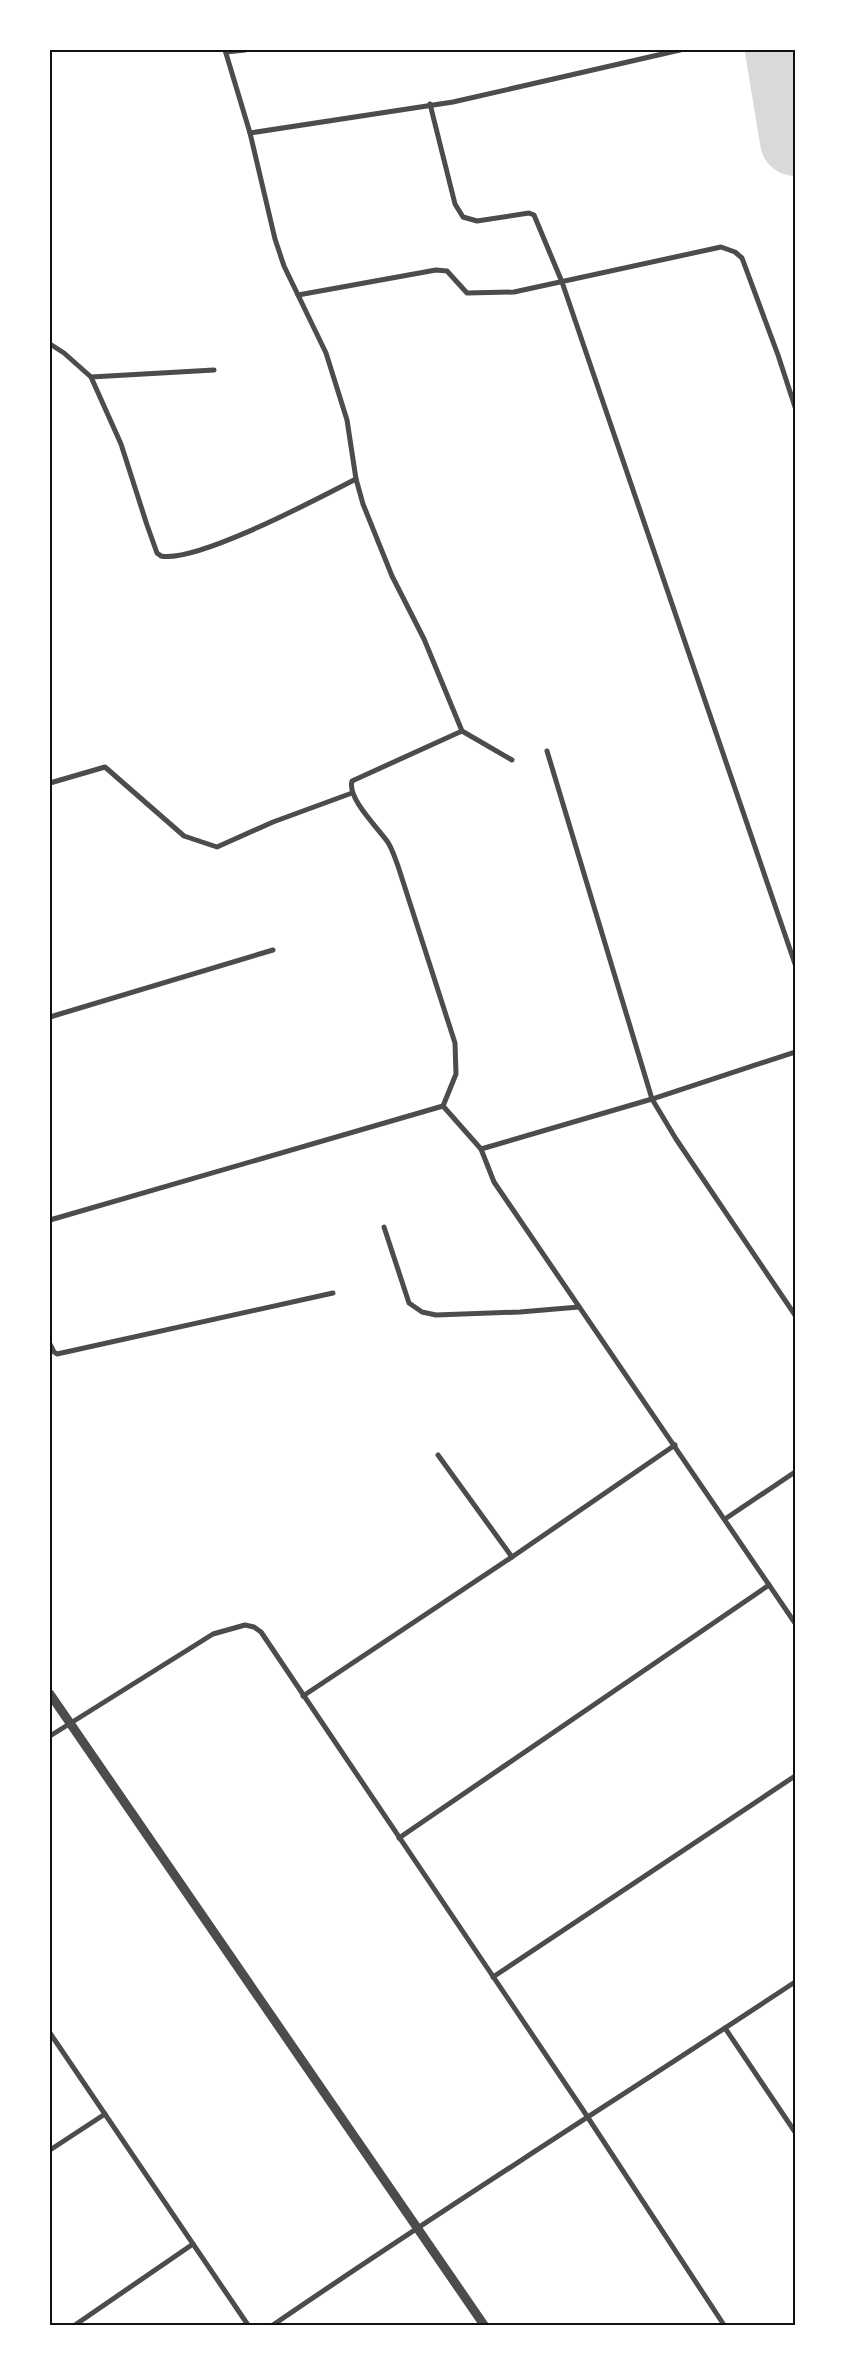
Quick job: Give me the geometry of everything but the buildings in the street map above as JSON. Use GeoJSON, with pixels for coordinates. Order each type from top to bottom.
{"type":"FeatureCollection","features":[{"type":"Feature","properties":{"kind":"street"},"geometry":{"type":"LineString","coordinates":[[245,50],[226,51],[250,134],[275,239],[298,295],[326,353],[347,420],[356,479],[363,504],[392,576],[424,639],[462,731],[512,760]]}},
{"type":"Feature","properties":{"kind":"street"},"geometry":{"type":"LineString","coordinates":[[250,134],[430,104],[453,102],[680,50]]}},
{"type":"Feature","properties":{"kind":"street"},"geometry":{"type":"LineString","coordinates":[[430,104],[458,211],[469,220],[477,221],[529,213],[534,215],[562,282],[795,964]]}},
{"type":"Feature","properties":{"kind":"street"},"geometry":{"type":"LineString","coordinates":[[298,295],[436,270],[447,270],[467,292],[479,294],[514,292],[721,247],[736,252],[742,258],[795,407]]}},
{"type":"Feature","properties":{"kind":"street"},"geometry":{"type":"LineString","coordinates":[[50,344],[64,353],[91,377],[121,444],[157,553],[161,556],[178,556],[202,550],[269,521],[356,479]]}},
{"type":"Feature","properties":{"kind":"street"},"geometry":{"type":"LineString","coordinates":[[91,377],[214,370]]}},
{"type":"Feature","properties":{"kind":"street"},"geometry":{"type":"LineString","coordinates":[[443,1106],[456,1074],[455,1043],[398,866],[388,843],[352,793],[352,781],[462,731]]}},
{"type":"Feature","properties":{"kind":"street"},"geometry":{"type":"LineString","coordinates":[[547,751],[652,1099],[676,1139],[795,1315]]}},
{"type":"Feature","properties":{"kind":"street"},"geometry":{"type":"LineString","coordinates":[[50,783],[105,767],[184,836],[217,847],[273,822],[352,793]]}},
{"type":"Feature","properties":{"kind":"street"},"geometry":{"type":"LineString","coordinates":[[50,1017],[273,950]]}},
{"type":"Feature","properties":{"kind":"street"},"geometry":{"type":"LineString","coordinates":[[481,1149],[652,1099],[795,1052]]}},
{"type":"Feature","properties":{"kind":"street"},"geometry":{"type":"LineString","coordinates":[[443,1106],[481,1149],[494,1182],[795,1622]]}},
{"type":"Feature","properties":{"kind":"street"},"geometry":{"type":"LineString","coordinates":[[50,1220],[443,1106]]}},
{"type":"Feature","properties":{"kind":"street"},"geometry":{"type":"LineString","coordinates":[[384,1227],[409,1303],[422,1312],[436,1315],[501,1313],[579,1307]]}},
{"type":"Feature","properties":{"kind":"street"},"geometry":{"type":"LineString","coordinates":[[50,1344],[54,1352],[58,1354],[333,1293]]}},
{"type":"Feature","properties":{"kind":"street"},"geometry":{"type":"LineString","coordinates":[[303,1696],[512,1557],[675,1445]]}},
{"type":"Feature","properties":{"kind":"street"},"geometry":{"type":"LineString","coordinates":[[438,1455],[512,1557]]}},
{"type":"Feature","properties":{"kind":"street"},"geometry":{"type":"LineString","coordinates":[[725,1519],[795,1472]]}},
{"type":"Feature","properties":{"kind":"street"},"geometry":{"type":"LineString","coordinates":[[399,1838],[769,1585]]}},
{"type":"Feature","properties":{"kind":"street"},"geometry":{"type":"LineString","coordinates":[[50,1736],[213,1634],[244,1625],[254,1627],[261,1632],[724,2325]]}},
{"type":"Feature","properties":{"kind":"street"},"geometry":{"type":"LineString","coordinates":[[50,1694],[484,2325]]}},
{"type":"Feature","properties":{"kind":"street"},"geometry":{"type":"LineString","coordinates":[[493,1977],[795,1776]]}},
{"type":"Feature","properties":{"kind":"street"},"geometry":{"type":"LineString","coordinates":[[273,2325],[417,2226],[588,2119],[795,1982]]}},
{"type":"Feature","properties":{"kind":"street"},"geometry":{"type":"LineString","coordinates":[[726,2028],[795,2132]]}},
{"type":"Feature","properties":{"kind":"street"},"geometry":{"type":"LineString","coordinates":[[50,2033],[248,2325]]}},
{"type":"Feature","properties":{"kind":"street"},"geometry":{"type":"LineString","coordinates":[[50,2150],[104,2114]]}},
{"type":"Feature","properties":{"kind":"street"},"geometry":{"type":"LineString","coordinates":[[75,2325],[193,2244]]}},
{"type":"Feature","properties":{"kind":"waterway"},"geometry":{"type":"LineString","coordinates":[[780,50],[795,141]]}}]}
